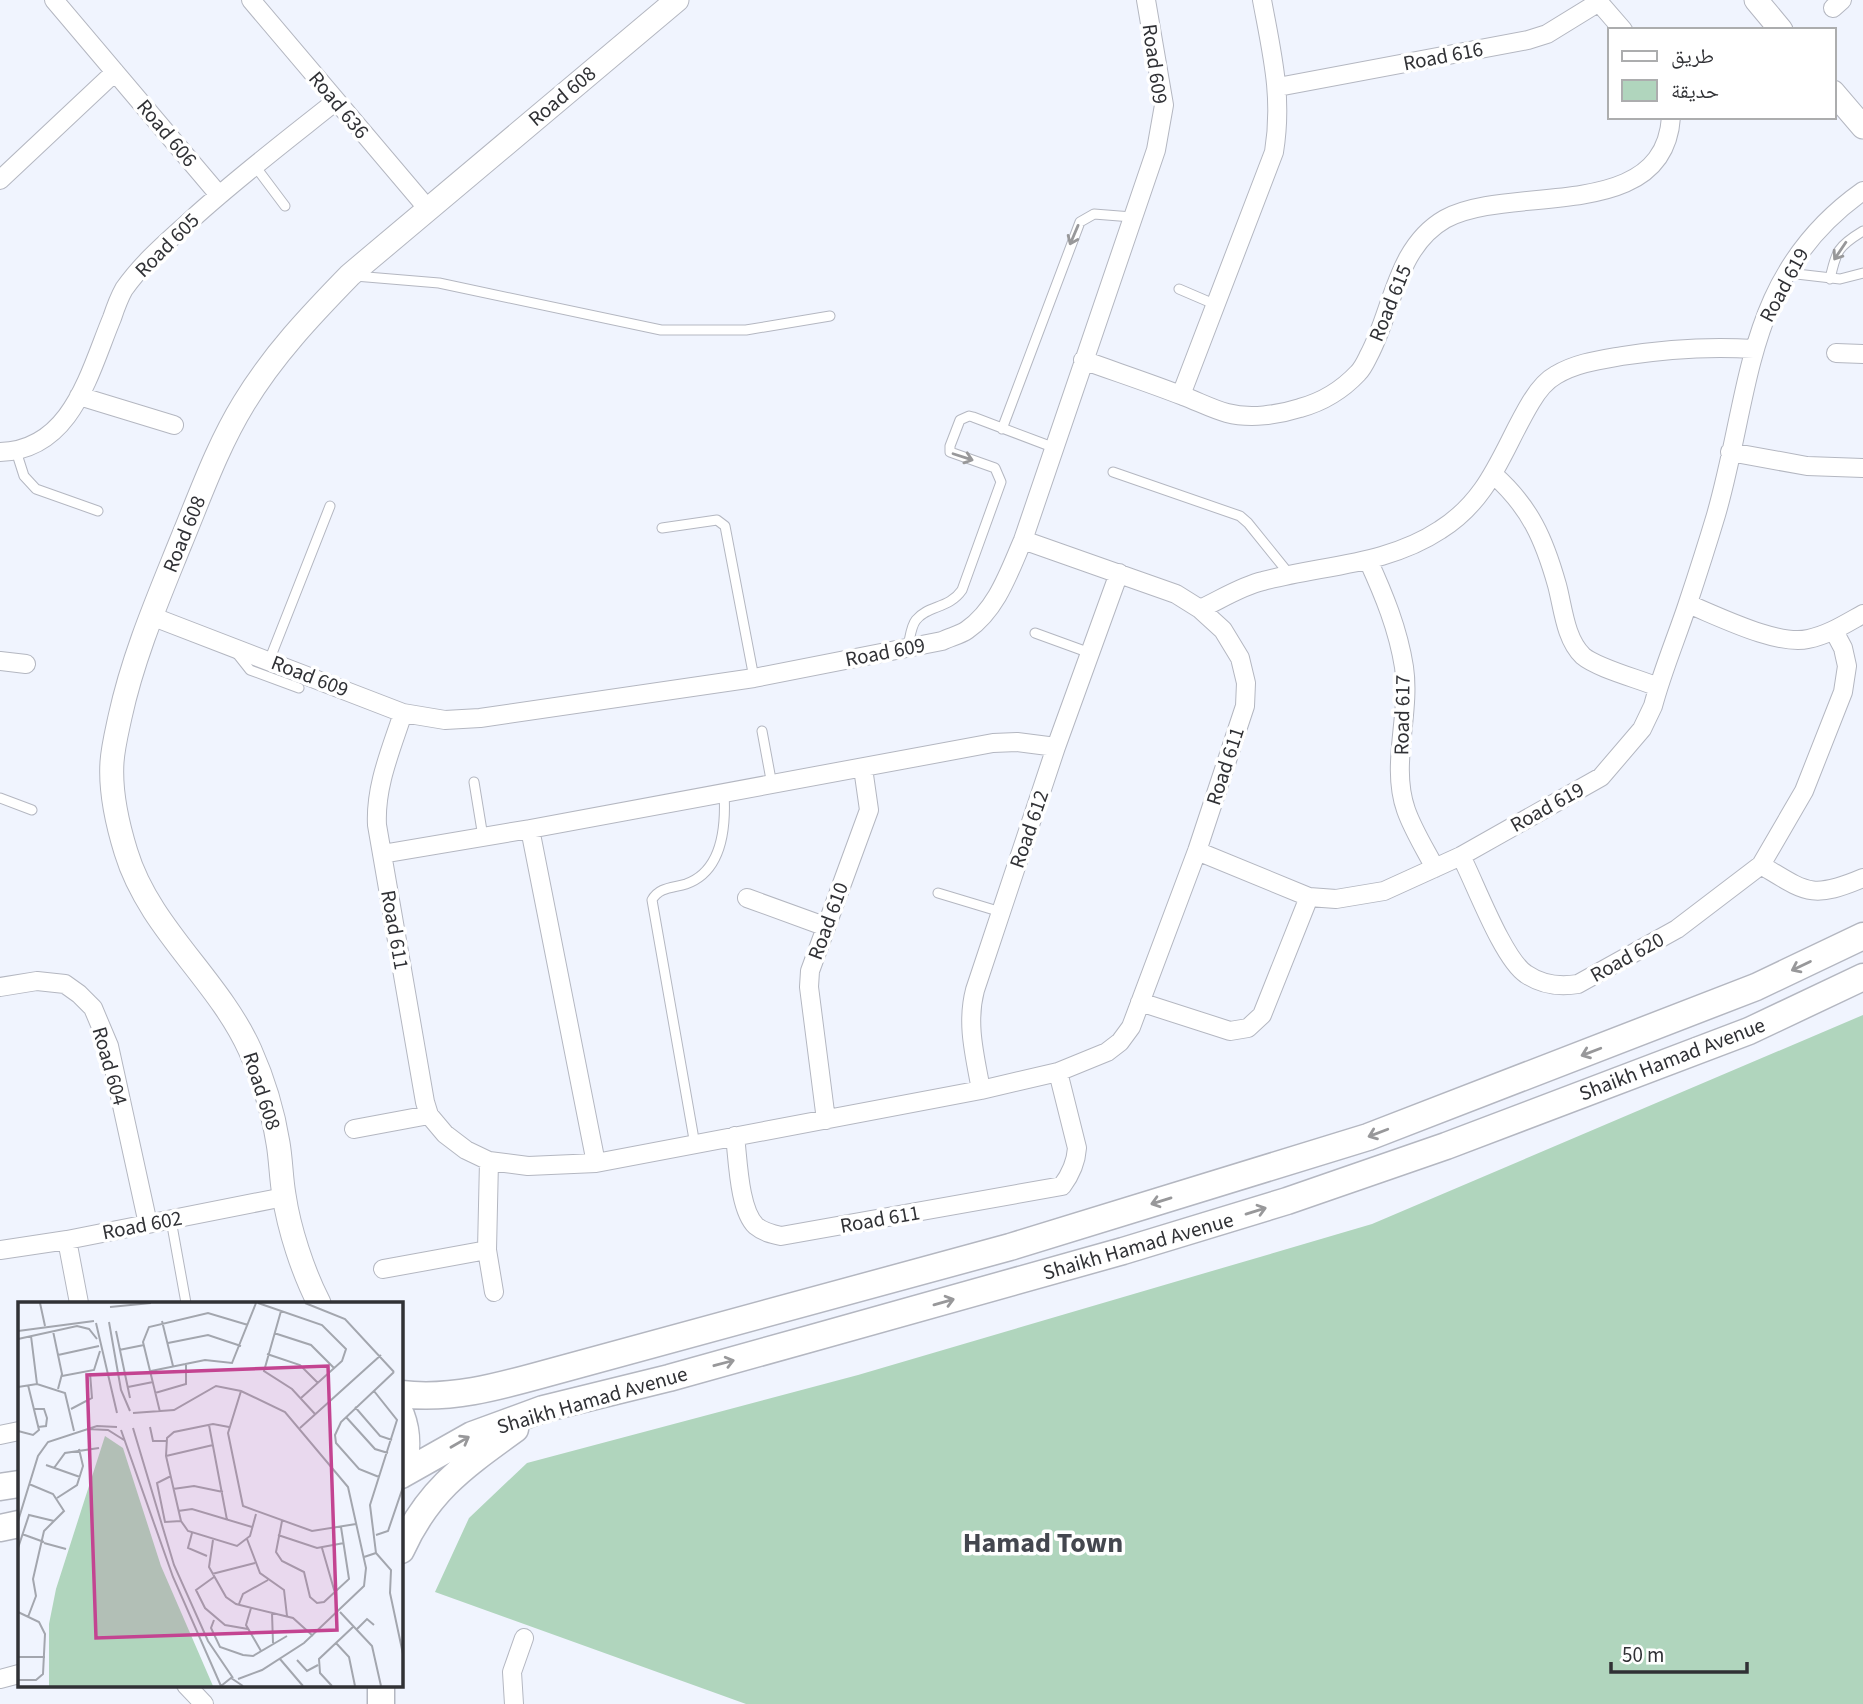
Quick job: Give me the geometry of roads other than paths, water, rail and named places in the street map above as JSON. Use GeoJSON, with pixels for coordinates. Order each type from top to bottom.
{"type":"FeatureCollection","features":[{"type":"Feature","properties":{"kind":"main road","name":"Shaikh Hamad Avenue"},"geometry":{"type":"LineString","coordinates":[[402,1394],[418,1396],[475,1392],[525,1380],[1010,1247],[1354,1141],[1756,987],[1863,936]]}},
{"type":"Feature","properties":{"kind":"main road","name":"Shaikh Hamad Avenue"},"geometry":{"type":"LineString","coordinates":[[402,1474],[472,1436],[543,1409],[809,1339],[1123,1251],[1287,1201],[1446,1146],[1749,1031],[1863,977]]}},
{"type":"Feature","properties":{"kind":"main road"},"geometry":{"type":"LineString","coordinates":[[402,1548],[420,1514],[446,1482],[543,1409]]}},
{"type":"Feature","properties":{"kind":"main road"},"geometry":{"type":"LineString","coordinates":[[402,1418],[407,1447],[402,1470]]}},
{"type":"Feature","properties":{"kind":"main road"},"geometry":{"type":"LineString","coordinates":[[0,1487],[18,1483]]}},
{"type":"Feature","properties":{"kind":"main road"},"geometry":{"type":"LineString","coordinates":[[0,1528],[18,1524]]}},
{"type":"Feature","properties":{"kind":"main road"},"geometry":{"type":"LineString","coordinates":[[379,1704],[382,1686]]}},
{"type":"Feature","properties":{"kind":"street","name":"Road 606"},"geometry":{"type":"LineString","coordinates":[[54,0],[219,195]]}},
{"type":"Feature","properties":{"kind":"street","name":"Road 636"},"geometry":{"type":"LineString","coordinates":[[251,0],[428,209]]}},
{"type":"Feature","properties":{"kind":"street","name":"Road 608"},"geometry":{"type":"LineString","coordinates":[[298,1302],[278,1144],[267,1095],[250,1049],[234,1021],[148,900],[135,877],[118,821],[112,791],[112,760],[128,679],[216,457],[244,403],[278,355],[350,275],[677,0]]}},
{"type":"Feature","properties":{"kind":"street","name":"Road 609"},"geometry":{"type":"LineString","coordinates":[[151,616],[403,713],[445,719],[480,718],[754,678],[942,640],[966,631],[986,614],[998,596],[1023,540],[1156,150],[1164,105],[1146,0]]}},
{"type":"Feature","properties":{"kind":"street"},"geometry":{"type":"LineString","coordinates":[[1181,395],[1274,152],[1279,122],[1278,88],[1262,0]]}},
{"type":"Feature","properties":{"kind":"street"},"geometry":{"type":"LineString","coordinates":[[1756,0],[1779,28]]}},
{"type":"Feature","properties":{"kind":"street"},"geometry":{"type":"LineString","coordinates":[[1598,1],[1621,28]]}},
{"type":"Feature","properties":{"kind":"street","name":"Road 616"},"geometry":{"type":"LineString","coordinates":[[1278,88],[1528,40],[1547,34],[1598,1]]}},
{"type":"Feature","properties":{"kind":"street"},"geometry":{"type":"LineString","coordinates":[[0,180],[115,72]]}},
{"type":"Feature","properties":{"kind":"street"},"geometry":{"type":"LineString","coordinates":[[1835,94],[1863,127]]}},
{"type":"Feature","properties":{"kind":"street","name":"Road 605"},"geometry":{"type":"LineString","coordinates":[[8,452],[39,442],[65,421],[79,396],[123,291],[150,257],[219,195],[336,101]]}},
{"type":"Feature","properties":{"kind":"street","name":"Road 615"},"geometry":{"type":"LineString","coordinates":[[1083,360],[1228,413],[1259,416],[1300,408],[1333,394],[1360,372],[1375,343],[1405,262],[1423,237],[1445,219],[1473,210],[1622,186],[1639,177],[1654,162],[1669,136],[1671,119]]}},
{"type":"Feature","properties":{"kind":"street","name":"Road 619"},"geometry":{"type":"LineString","coordinates":[[1197,851],[1309,897],[1336,899],[1384,891],[1461,856],[1601,777],[1642,729],[1653,706],[1717,511],[1754,349],[1768,310],[1799,251],[1811,236],[1863,191]]}},
{"type":"Feature","properties":{"kind":"street"},"geometry":{"type":"LineString","coordinates":[[1200,609],[1260,582],[1368,561],[1406,549],[1441,530],[1473,502],[1494,475],[1541,387],[1571,367],[1590,361],[1670,348],[1754,349]]}},
{"type":"Feature","properties":{"kind":"street"},"geometry":{"type":"LineString","coordinates":[[1836,353],[1863,354]]}},
{"type":"Feature","properties":{"kind":"street"},"geometry":{"type":"LineString","coordinates":[[79,396],[174,425]]}},
{"type":"Feature","properties":{"kind":"street"},"geometry":{"type":"LineString","coordinates":[[1730,452],[1807,466],[1863,468]]}},
{"type":"Feature","properties":{"kind":"street"},"geometry":{"type":"LineString","coordinates":[[1494,475],[1515,494],[1531,516],[1557,585],[1564,618],[1575,645],[1583,656],[1658,687]]}},
{"type":"Feature","properties":{"kind":"street","name":"Road 611"},"geometry":{"type":"LineString","coordinates":[[403,713],[376,803],[382,854],[429,1115],[466,1150],[489,1161],[528,1166],[596,1163],[981,1090],[1058,1072],[1107,1052],[1120,1042],[1131,1027],[1197,851],[1245,706],[1246,683],[1240,658],[1223,630],[1200,609],[1176,594],[1023,540]]}},
{"type":"Feature","properties":{"kind":"street","name":"Road 617"},"geometry":{"type":"LineString","coordinates":[[1368,561],[1397,631],[1405,669],[1406,710],[1401,777],[1405,809],[1435,868]]}},
{"type":"Feature","properties":{"kind":"street","name":"Road 612"},"geometry":{"type":"LineString","coordinates":[[981,1090],[970,1026],[971,1007],[1056,747],[1119,573]]}},
{"type":"Feature","properties":{"kind":"street"},"geometry":{"type":"LineString","coordinates":[[1688,604],[1783,640],[1806,640],[1834,631],[1863,614]]}},
{"type":"Feature","properties":{"kind":"street","name":"Road 620"},"geometry":{"type":"LineString","coordinates":[[1461,856],[1507,952],[1524,974],[1545,983],[1561,986],[1578,984],[1677,929],[1761,865],[1804,792],[1843,692],[1847,666],[1843,648],[1834,631]]}},
{"type":"Feature","properties":{"kind":"street"},"geometry":{"type":"LineString","coordinates":[[0,661],[26,664]]}},
{"type":"Feature","properties":{"kind":"street"},"geometry":{"type":"LineString","coordinates":[[382,854],[993,743],[1017,742],[1056,747]]}},
{"type":"Feature","properties":{"kind":"street","name":"Road 610"},"geometry":{"type":"LineString","coordinates":[[826,1120],[809,987],[810,971],[824,926],[869,810],[863,768]]}},
{"type":"Feature","properties":{"kind":"street"},"geometry":{"type":"LineString","coordinates":[[530,829],[596,1163]]}},
{"type":"Feature","properties":{"kind":"street"},"geometry":{"type":"LineString","coordinates":[[1761,865],[1802,890],[1821,892],[1863,878]]}},
{"type":"Feature","properties":{"kind":"street"},"geometry":{"type":"LineString","coordinates":[[1140,1002],[1230,1031],[1248,1028],[1262,1015],[1309,897]]}},
{"type":"Feature","properties":{"kind":"street"},"geometry":{"type":"LineString","coordinates":[[747,898],[824,926]]}},
{"type":"Feature","properties":{"kind":"street","name":"Road 604"},"geometry":{"type":"LineString","coordinates":[[0,987],[37,981],[65,984],[93,1008],[109,1046],[148,1224]]}},
{"type":"Feature","properties":{"kind":"street","name":"Road 611"},"geometry":{"type":"LineString","coordinates":[[735,1136],[746,1210],[755,1225],[768,1233],[781,1236],[1062,1186],[1073,1168],[1077,1148],[1058,1072]]}},
{"type":"Feature","properties":{"kind":"street"},"geometry":{"type":"LineString","coordinates":[[354,1129],[429,1115]]}},
{"type":"Feature","properties":{"kind":"street"},"geometry":{"type":"LineString","coordinates":[[489,1161],[487,1250],[494,1292]]}},
{"type":"Feature","properties":{"kind":"street","name":"Road 608"},"geometry":{"type":"LineString","coordinates":[[286,1207],[309,1284],[318,1302]]}},
{"type":"Feature","properties":{"kind":"street","name":"Road 602"},"geometry":{"type":"LineString","coordinates":[[0,1250],[171,1220],[286,1207]]}},
{"type":"Feature","properties":{"kind":"street"},"geometry":{"type":"LineString","coordinates":[[67,1240],[79,1302]]}},
{"type":"Feature","properties":{"kind":"street"},"geometry":{"type":"LineString","coordinates":[[383,1269],[487,1250]]}},
{"type":"Feature","properties":{"kind":"street"},"geometry":{"type":"LineString","coordinates":[[0,1435],[18,1431]]}},
{"type":"Feature","properties":{"kind":"street"},"geometry":{"type":"LineString","coordinates":[[514,1704],[512,1672],[524,1637]]}},
{"type":"Feature","properties":{"kind":"street"},"geometry":{"type":"LineString","coordinates":[[0,1679],[18,1674]]}},
{"type":"Feature","properties":{"kind":"street"},"geometry":{"type":"LineString","coordinates":[[187,1686],[204,1704]]}},
{"type":"Feature","properties":{"kind":"street"},"geometry":{"type":"LineString","coordinates":[[374,1686],[379,1704]]}},
{"type":"Feature","properties":{"kind":"lane"},"geometry":{"type":"LineString","coordinates":[[255,166],[285,206]]}},
{"type":"Feature","properties":{"kind":"lane"},"geometry":{"type":"LineString","coordinates":[[1002,429],[1080,222],[1094,214],[1132,217]]}},
{"type":"Feature","properties":{"kind":"lane"},"geometry":{"type":"LineString","coordinates":[[1830,279],[1839,248],[1863,231]]}},
{"type":"Feature","properties":{"kind":"lane"},"geometry":{"type":"LineString","coordinates":[[1788,273],[1830,279],[1850,278],[1863,273]]}},
{"type":"Feature","properties":{"kind":"lane"},"geometry":{"type":"LineString","coordinates":[[350,275],[439,283],[661,330],[746,330],[830,316]]}},
{"type":"Feature","properties":{"kind":"lane"},"geometry":{"type":"LineString","coordinates":[[1179,289],[1214,304]]}},
{"type":"Feature","properties":{"kind":"lane"},"geometry":{"type":"LineString","coordinates":[[908,646],[917,618],[951,602],[962,590],[1001,482],[995,468],[950,452],[958,424],[968,416],[1055,447]]}},
{"type":"Feature","properties":{"kind":"lane","name":"Road 605"},"geometry":{"type":"LineString","coordinates":[[8,452],[24,476],[37,489],[98,511]]}},
{"type":"Feature","properties":{"kind":"lane"},"geometry":{"type":"LineString","coordinates":[[1113,472],[1240,516],[1290,575]]}},
{"type":"Feature","properties":{"kind":"lane"},"geometry":{"type":"LineString","coordinates":[[270,661],[330,506]]}},
{"type":"Feature","properties":{"kind":"lane"},"geometry":{"type":"LineString","coordinates":[[662,528],[717,520],[725,526],[754,678]]}},
{"type":"Feature","properties":{"kind":"lane"},"geometry":{"type":"LineString","coordinates":[[1035,633],[1090,653]]}},
{"type":"Feature","properties":{"kind":"lane"},"geometry":{"type":"LineString","coordinates":[[233,647],[238,658],[250,670],[299,688]]}},
{"type":"Feature","properties":{"kind":"lane"},"geometry":{"type":"LineString","coordinates":[[762,731],[772,785]]}},
{"type":"Feature","properties":{"kind":"lane"},"geometry":{"type":"LineString","coordinates":[[474,782],[483,837]]}},
{"type":"Feature","properties":{"kind":"lane"},"geometry":{"type":"LineString","coordinates":[[695,1145],[652,900],[660,890],[688,883],[702,875],[713,863],[725,828],[724,793]]}},
{"type":"Feature","properties":{"kind":"lane"},"geometry":{"type":"LineString","coordinates":[[0,799],[32,810]]}},
{"type":"Feature","properties":{"kind":"lane"},"geometry":{"type":"LineString","coordinates":[[938,893],[1001,912]]}},
{"type":"Feature","properties":{"kind":"lane"},"geometry":{"type":"LineString","coordinates":[[171,1220],[186,1302]]}},
{"type":"Feature","properties":{"kind":"district","name":"Hamad Town"},"geometry":{"type":"Point","coordinates":[1043,1543]}}]}
